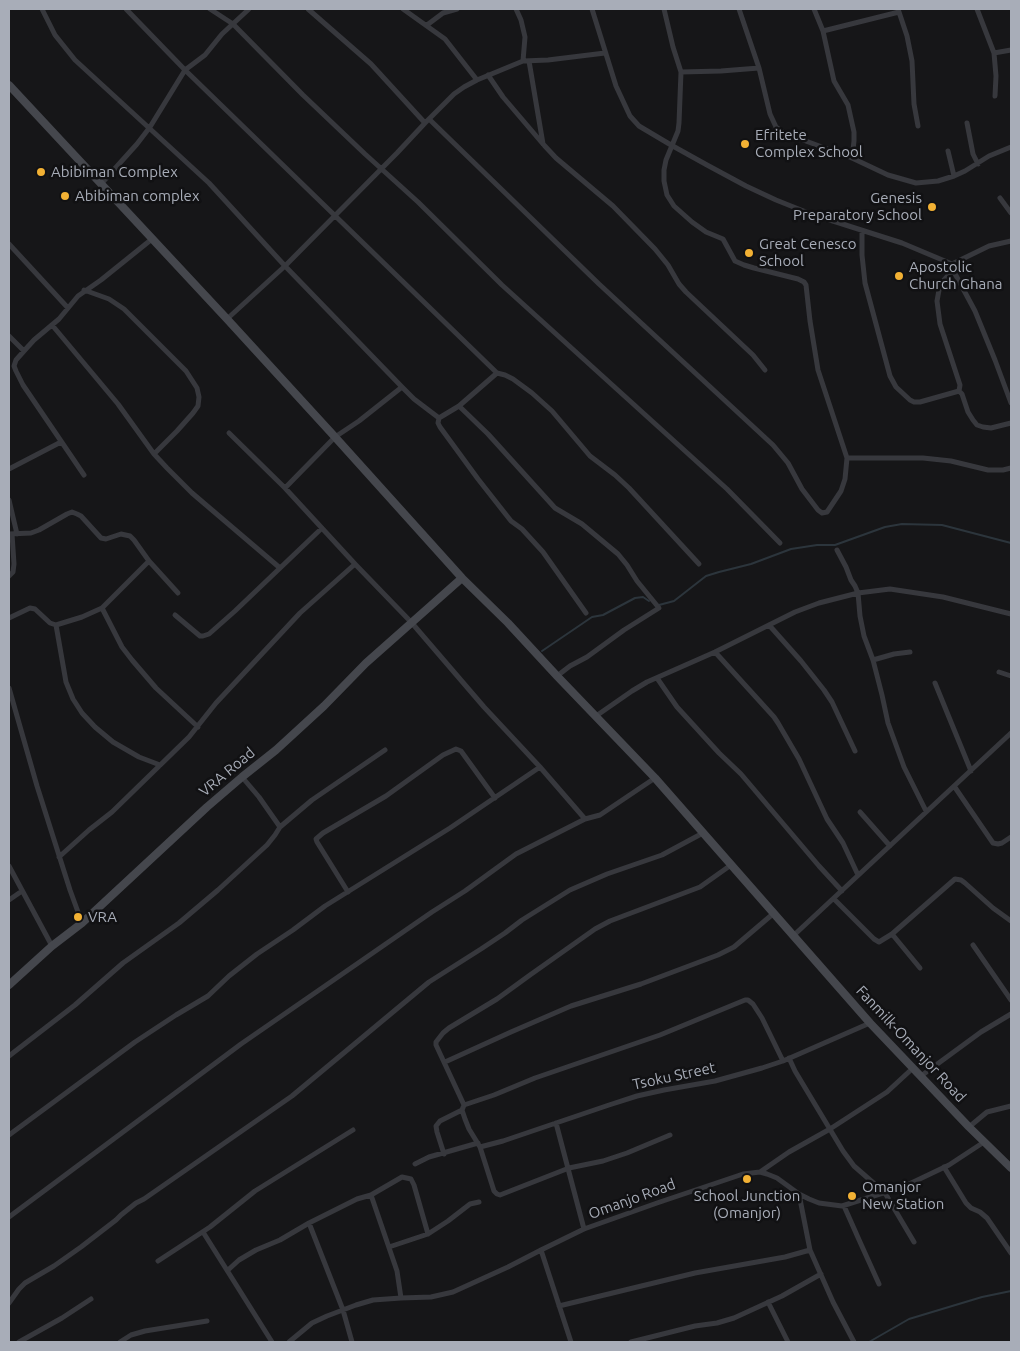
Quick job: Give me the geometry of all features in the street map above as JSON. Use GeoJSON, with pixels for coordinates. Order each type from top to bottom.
{"type":"FeatureCollection","features":[{"type":"Feature","properties":{"kind":"street"},"geometry":{"type":"LineString","coordinates":[[42,9],[55,35],[74,60],[210,182],[285,266],[402,388],[439,418]]}},
{"type":"Feature","properties":{"kind":"street"},"geometry":{"type":"LineString","coordinates":[[126,9],[335,217],[497,373],[512,379],[532,393],[552,411],[590,456],[615,475],[699,564]]}},
{"type":"Feature","properties":{"kind":"street"},"geometry":{"type":"LineString","coordinates":[[210,9],[233,24],[303,95],[418,202],[502,285],[727,489],[780,543]]}},
{"type":"Feature","properties":{"kind":"street"},"geometry":{"type":"LineString","coordinates":[[101,184],[150,127],[186,70],[204,55],[222,34],[249,9]]}},
{"type":"Feature","properties":{"kind":"street"},"geometry":{"type":"LineString","coordinates":[[308,9],[380,73],[427,121],[599,284],[773,444],[788,463],[806,494],[818,510],[822,513],[827,512],[841,491],[845,479],[847,458],[818,370],[806,285],[798,279],[744,265],[735,260],[723,239],[706,232],[674,206],[666,195],[664,181],[666,160],[678,131],[681,72],[664,9]]}},
{"type":"Feature","properties":{"kind":"street"},"geometry":{"type":"LineString","coordinates":[[404,9],[445,39],[477,80]]}},
{"type":"Feature","properties":{"kind":"street"},"geometry":{"type":"LineString","coordinates":[[427,25],[443,13],[457,9]]}},
{"type":"Feature","properties":{"kind":"street"},"geometry":{"type":"LineString","coordinates":[[516,9],[525,37],[526,61],[543,144]]}},
{"type":"Feature","properties":{"kind":"street"},"geometry":{"type":"LineString","coordinates":[[592,9],[616,86],[630,116],[640,126],[746,186],[776,200],[811,214],[902,243],[953,267],[975,311],[1011,403]]}},
{"type":"Feature","properties":{"kind":"street"},"geometry":{"type":"LineString","coordinates":[[739,9],[759,68],[770,114],[776,127],[792,136],[852,158],[888,175],[916,183],[938,181],[954,176],[1011,147]]}},
{"type":"Feature","properties":{"kind":"street"},"geometry":{"type":"LineString","coordinates":[[814,9],[823,31],[834,81],[848,105],[854,141],[852,158]]}},
{"type":"Feature","properties":{"kind":"street"},"geometry":{"type":"LineString","coordinates":[[977,9],[994,53],[995,96]]}},
{"type":"Feature","properties":{"kind":"street"},"geometry":{"type":"LineString","coordinates":[[823,31],[898,10],[907,36],[912,61],[914,104],[918,126]]}},
{"type":"Feature","properties":{"kind":"street"},"geometry":{"type":"LineString","coordinates":[[994,53],[1011,50]]}},
{"type":"Feature","properties":{"kind":"street"},"geometry":{"type":"LineString","coordinates":[[226,319],[285,266],[335,217],[454,94],[477,80],[526,61],[574,58],[605,53]]}},
{"type":"Feature","properties":{"kind":"street"},"geometry":{"type":"LineString","coordinates":[[681,72],[721,72],[759,68]]}},
{"type":"Feature","properties":{"kind":"street"},"geometry":{"type":"LineString","coordinates":[[488,75],[520,118],[556,158],[613,206],[664,260],[686,292],[754,355],[765,370]]}},
{"type":"Feature","properties":{"kind":"street","name":"Fanmilk-Omanjor Road"},"geometry":{"type":"LineString","coordinates":[[9,85],[335,437],[462,578],[508,622],[655,778],[870,1023],[968,1126],[1011,1168]]}},
{"type":"Feature","properties":{"kind":"street"},"geometry":{"type":"LineString","coordinates":[[968,123],[973,154],[978,164]]}},
{"type":"Feature","properties":{"kind":"street"},"geometry":{"type":"LineString","coordinates":[[948,151],[954,176]]}},
{"type":"Feature","properties":{"kind":"street"},"geometry":{"type":"LineString","coordinates":[[1000,198],[1011,213]]}},
{"type":"Feature","properties":{"kind":"street"},"geometry":{"type":"LineString","coordinates":[[862,231],[864,283],[890,376],[896,387],[914,402],[959,391]]}},
{"type":"Feature","properties":{"kind":"street"},"geometry":{"type":"LineString","coordinates":[[84,475],[23,385],[14,366],[16,360],[34,340],[58,319],[84,290],[106,276],[152,239]]}},
{"type":"Feature","properties":{"kind":"street"},"geometry":{"type":"LineString","coordinates":[[1011,241],[989,246],[953,267],[939,290],[937,301],[940,324],[960,385],[959,391],[962,394],[968,412],[977,425],[983,427],[992,428],[1011,422]]}},
{"type":"Feature","properties":{"kind":"street"},"geometry":{"type":"LineString","coordinates":[[9,244],[68,308]]}},
{"type":"Feature","properties":{"kind":"street"},"geometry":{"type":"LineString","coordinates":[[84,290],[109,299],[124,309],[180,365],[197,388],[198,406],[154,454]]}},
{"type":"Feature","properties":{"kind":"street"},"geometry":{"type":"LineString","coordinates":[[52,325],[118,404],[154,454],[178,480],[280,568]]}},
{"type":"Feature","properties":{"kind":"street"},"geometry":{"type":"LineString","coordinates":[[9,336],[24,351]]}},
{"type":"Feature","properties":{"kind":"street"},"geometry":{"type":"LineString","coordinates":[[439,418],[459,406],[497,373]]}},
{"type":"Feature","properties":{"kind":"street"},"geometry":{"type":"LineString","coordinates":[[285,488],[335,437],[360,421],[402,388]]}},
{"type":"Feature","properties":{"kind":"street"},"geometry":{"type":"LineString","coordinates":[[459,406],[488,434],[552,506],[582,524],[618,554],[659,608],[557,676]]}},
{"type":"Feature","properties":{"kind":"street"},"geometry":{"type":"LineString","coordinates":[[439,418],[440,427],[478,479],[506,516],[522,529],[543,552],[586,614]]}},
{"type":"Feature","properties":{"kind":"street"},"geometry":{"type":"LineString","coordinates":[[229,433],[285,488],[411,622],[484,707],[585,819]]}},
{"type":"Feature","properties":{"kind":"street"},"geometry":{"type":"LineString","coordinates":[[9,469],[61,442]]}},
{"type":"Feature","properties":{"kind":"street"},"geometry":{"type":"LineString","coordinates":[[847,458],[923,458],[951,461],[988,470],[1011,468]]}},
{"type":"Feature","properties":{"kind":"street"},"geometry":{"type":"LineString","coordinates":[[9,500],[14,564],[13,572],[9,576]]}},
{"type":"Feature","properties":{"kind":"street"},"geometry":{"type":"LineString","coordinates":[[12,534],[31,533],[72,512],[81,516],[101,538],[106,539],[121,534],[130,536],[178,593]]}},
{"type":"Feature","properties":{"kind":"street"},"geometry":{"type":"LineString","coordinates":[[175,615],[200,636],[209,634],[322,528]]}},
{"type":"Feature","properties":{"kind":"street"},"geometry":{"type":"LineString","coordinates":[[837,550],[858,593],[864,636],[873,660],[888,723],[904,767],[926,812]]}},
{"type":"Feature","properties":{"kind":"street"},"geometry":{"type":"LineString","coordinates":[[9,618],[30,608],[35,609],[50,623],[56,625],[102,608],[149,560]]}},
{"type":"Feature","properties":{"kind":"street"},"geometry":{"type":"LineString","coordinates":[[59,857],[112,812],[160,765],[198,727],[216,702],[300,613],[355,564]]}},
{"type":"Feature","properties":{"kind":"street","name":"VRA Road"},"geometry":{"type":"LineString","coordinates":[[9,985],[52,946],[82,923],[172,838],[276,750],[366,663],[462,578]]}},
{"type":"Feature","properties":{"kind":"street"},"geometry":{"type":"LineString","coordinates":[[596,716],[632,690],[715,652],[794,612],[858,593],[890,589],[943,597],[1011,614]]}},
{"type":"Feature","properties":{"kind":"street"},"geometry":{"type":"LineString","coordinates":[[102,608],[122,647],[132,660],[156,688],[198,727]]}},
{"type":"Feature","properties":{"kind":"street"},"geometry":{"type":"LineString","coordinates":[[56,625],[66,682],[73,699],[82,713],[113,742],[139,757],[160,765]]}},
{"type":"Feature","properties":{"kind":"street"},"geometry":{"type":"LineString","coordinates":[[769,625],[824,690],[836,709],[855,751]]}},
{"type":"Feature","properties":{"kind":"street"},"geometry":{"type":"LineString","coordinates":[[715,652],[774,717],[782,729],[858,875]]}},
{"type":"Feature","properties":{"kind":"street"},"geometry":{"type":"LineString","coordinates":[[873,660],[910,652]]}},
{"type":"Feature","properties":{"kind":"street"},"geometry":{"type":"LineString","coordinates":[[999,672],[1011,676]]}},
{"type":"Feature","properties":{"kind":"street"},"geometry":{"type":"LineString","coordinates":[[657,678],[677,707],[741,774],[842,891]]}},
{"type":"Feature","properties":{"kind":"street"},"geometry":{"type":"LineString","coordinates":[[935,683],[971,771]]}},
{"type":"Feature","properties":{"kind":"street"},"geometry":{"type":"LineString","coordinates":[[9,688],[34,777],[82,923]]}},
{"type":"Feature","properties":{"kind":"street"},"geometry":{"type":"LineString","coordinates":[[793,936],[1011,734]]}},
{"type":"Feature","properties":{"kind":"street"},"geometry":{"type":"LineString","coordinates":[[348,892],[316,839],[386,796],[444,755],[456,748],[461,751],[495,798]]}},
{"type":"Feature","properties":{"kind":"street"},"geometry":{"type":"LineString","coordinates":[[9,1056],[75,1005],[123,963],[192,912],[236,874],[267,845],[280,827],[312,800],[385,750]]}},
{"type":"Feature","properties":{"kind":"street"},"geometry":{"type":"LineString","coordinates":[[9,1135],[135,1042],[208,996],[228,976],[325,906],[450,828],[540,767]]}},
{"type":"Feature","properties":{"kind":"street"},"geometry":{"type":"LineString","coordinates":[[242,777],[280,827]]}},
{"type":"Feature","properties":{"kind":"street"},"geometry":{"type":"LineString","coordinates":[[9,1217],[242,1044],[516,854],[585,819],[600,815],[655,778]]}},
{"type":"Feature","properties":{"kind":"street"},"geometry":{"type":"LineString","coordinates":[[954,786],[993,843],[1002,843],[1011,837]]}},
{"type":"Feature","properties":{"kind":"street"},"geometry":{"type":"LineString","coordinates":[[860,812],[890,846]]}},
{"type":"Feature","properties":{"kind":"street"},"geometry":{"type":"LineString","coordinates":[[9,1303],[26,1283],[81,1247],[129,1208],[292,1096],[429,982],[570,890],[607,874],[662,855],[703,832]]}},
{"type":"Feature","properties":{"kind":"street"},"geometry":{"type":"LineString","coordinates":[[670,1135],[603,1161],[569,1168],[500,1196],[494,1191],[479,1145],[469,1129],[463,1108],[436,1042],[449,1028],[497,999],[595,929],[616,919],[700,888],[731,865]]}},
{"type":"Feature","properties":{"kind":"street"},"geometry":{"type":"LineString","coordinates":[[9,866],[52,946]]}},
{"type":"Feature","properties":{"kind":"street"},"geometry":{"type":"LineString","coordinates":[[834,899],[877,942],[892,934],[955,879],[965,883],[1011,921]]}},
{"type":"Feature","properties":{"kind":"street"},"geometry":{"type":"LineString","coordinates":[[9,900],[22,891]]}},
{"type":"Feature","properties":{"kind":"street"},"geometry":{"type":"LineString","coordinates":[[445,1062],[571,1006],[641,984],[718,956],[740,942],[774,913]]}},
{"type":"Feature","properties":{"kind":"street"},"geometry":{"type":"LineString","coordinates":[[892,934],[920,968]]}},
{"type":"Feature","properties":{"kind":"street"},"geometry":{"type":"LineString","coordinates":[[972,945],[1011,1000]]}},
{"type":"Feature","properties":{"kind":"street"},"geometry":{"type":"LineString","coordinates":[[444,1154],[436,1126],[440,1121],[463,1108],[535,1078],[660,1035],[745,1000],[752,1004],[762,1018],[783,1061]]}},
{"type":"Feature","properties":{"kind":"street"},"geometry":{"type":"LineString","coordinates":[[921,1076],[982,1032],[1011,1014]]}},
{"type":"Feature","properties":{"kind":"street","name":"Tsoku Street"},"geometry":{"type":"LineString","coordinates":[[415,1164],[429,1157],[502,1141],[637,1096],[715,1081],[762,1068],[783,1061],[870,1023]]}},
{"type":"Feature","properties":{"kind":"street"},"geometry":{"type":"LineString","coordinates":[[789,1058],[798,1078],[854,1166],[885,1193],[914,1242]]}},
{"type":"Feature","properties":{"kind":"street"},"geometry":{"type":"LineString","coordinates":[[760,1172],[887,1092],[913,1068]]}},
{"type":"Feature","properties":{"kind":"street"},"geometry":{"type":"LineString","coordinates":[[968,1126],[987,1112],[1011,1106]]}},
{"type":"Feature","properties":{"kind":"street"},"geometry":{"type":"LineString","coordinates":[[556,1123],[584,1229]]}},
{"type":"Feature","properties":{"kind":"street"},"geometry":{"type":"LineString","coordinates":[[158,1261],[219,1221],[255,1190],[353,1130]]}},
{"type":"Feature","properties":{"kind":"street"},"geometry":{"type":"LineString","coordinates":[[760,1172],[777,1178],[799,1194],[819,1203],[844,1206],[905,1186],[944,1167],[984,1142]]}},
{"type":"Feature","properties":{"kind":"street"},"geometry":{"type":"LineString","coordinates":[[944,1167],[966,1203],[987,1218],[1011,1253]]}},
{"type":"Feature","properties":{"kind":"street","name":"Omanjo Road"},"geometry":{"type":"LineString","coordinates":[[289,1342],[312,1323],[343,1310],[373,1300],[431,1298],[452,1292],[508,1267],[584,1229],[743,1174],[760,1172]]}},
{"type":"Feature","properties":{"kind":"street"},"geometry":{"type":"LineString","coordinates":[[228,1270],[239,1260],[256,1250],[280,1240],[357,1199],[371,1195],[402,1177],[411,1179],[414,1185],[428,1234]]}},
{"type":"Feature","properties":{"kind":"street"},"geometry":{"type":"LineString","coordinates":[[799,1194],[810,1250],[833,1302],[854,1342]]}},
{"type":"Feature","properties":{"kind":"street"},"geometry":{"type":"LineString","coordinates":[[371,1195],[397,1271],[401,1298]]}},
{"type":"Feature","properties":{"kind":"street"},"geometry":{"type":"LineString","coordinates":[[389,1247],[428,1234],[470,1204],[479,1202]]}},
{"type":"Feature","properties":{"kind":"street"},"geometry":{"type":"LineString","coordinates":[[844,1206],[879,1284]]}},
{"type":"Feature","properties":{"kind":"street"},"geometry":{"type":"LineString","coordinates":[[309,1223],[343,1310],[352,1342]]}},
{"type":"Feature","properties":{"kind":"street"},"geometry":{"type":"LineString","coordinates":[[203,1232],[272,1342]]}},
{"type":"Feature","properties":{"kind":"street"},"geometry":{"type":"LineString","coordinates":[[541,1250],[571,1342]]}},
{"type":"Feature","properties":{"kind":"street"},"geometry":{"type":"LineString","coordinates":[[559,1306],[695,1273],[785,1257],[810,1250]]}},
{"type":"Feature","properties":{"kind":"street"},"geometry":{"type":"LineString","coordinates":[[631,1342],[726,1320],[782,1296],[821,1274]]}},
{"type":"Feature","properties":{"kind":"street"},"geometry":{"type":"LineString","coordinates":[[19,1342],[91,1299]]}},
{"type":"Feature","properties":{"kind":"street"},"geometry":{"type":"LineString","coordinates":[[768,1302],[788,1342]]}},
{"type":"Feature","properties":{"kind":"street"},"geometry":{"type":"LineString","coordinates":[[120,1342],[131,1335],[145,1331],[207,1321]]}},
{"type":"Feature","properties":{"kind":"waterway"},"geometry":{"type":"LineString","coordinates":[[659,605],[674,601],[706,576],[751,564],[791,549],[817,545],[835,545],[885,527],[902,524],[942,525],[1011,543]]}},
{"type":"Feature","properties":{"kind":"waterway"},"geometry":{"type":"LineString","coordinates":[[542,651],[592,617],[603,615],[635,598],[643,597],[649,601]]}},
{"type":"Feature","properties":{"kind":"waterway"},"geometry":{"type":"LineString","coordinates":[[869,1342],[909,1319],[982,1297],[1011,1291]]}},
{"type":"Feature","properties":{"kind":"place","name":"Efritete Complex School"},"geometry":{"type":"Point","coordinates":[745,144]}},
{"type":"Feature","properties":{"kind":"place","name":"Abibiman Complex"},"geometry":{"type":"Point","coordinates":[41,172]}},
{"type":"Feature","properties":{"kind":"place","name":"Abibiman complex"},"geometry":{"type":"Point","coordinates":[65,196]}},
{"type":"Feature","properties":{"kind":"place","name":"Genesis Preparatory School"},"geometry":{"type":"Point","coordinates":[932,207]}},
{"type":"Feature","properties":{"kind":"place","name":"Great Cenesco School"},"geometry":{"type":"Point","coordinates":[749,253]}},
{"type":"Feature","properties":{"kind":"place","name":"Apostolic Church Ghana"},"geometry":{"type":"Point","coordinates":[899,276]}},
{"type":"Feature","properties":{"kind":"place","name":"VRA"},"geometry":{"type":"Point","coordinates":[78,917]}},
{"type":"Feature","properties":{"kind":"place","name":"School Junction (Omanjor)"},"geometry":{"type":"Point","coordinates":[747,1179]}},
{"type":"Feature","properties":{"kind":"place","name":"Omanjor New Station"},"geometry":{"type":"Point","coordinates":[852,1196]}}]}
